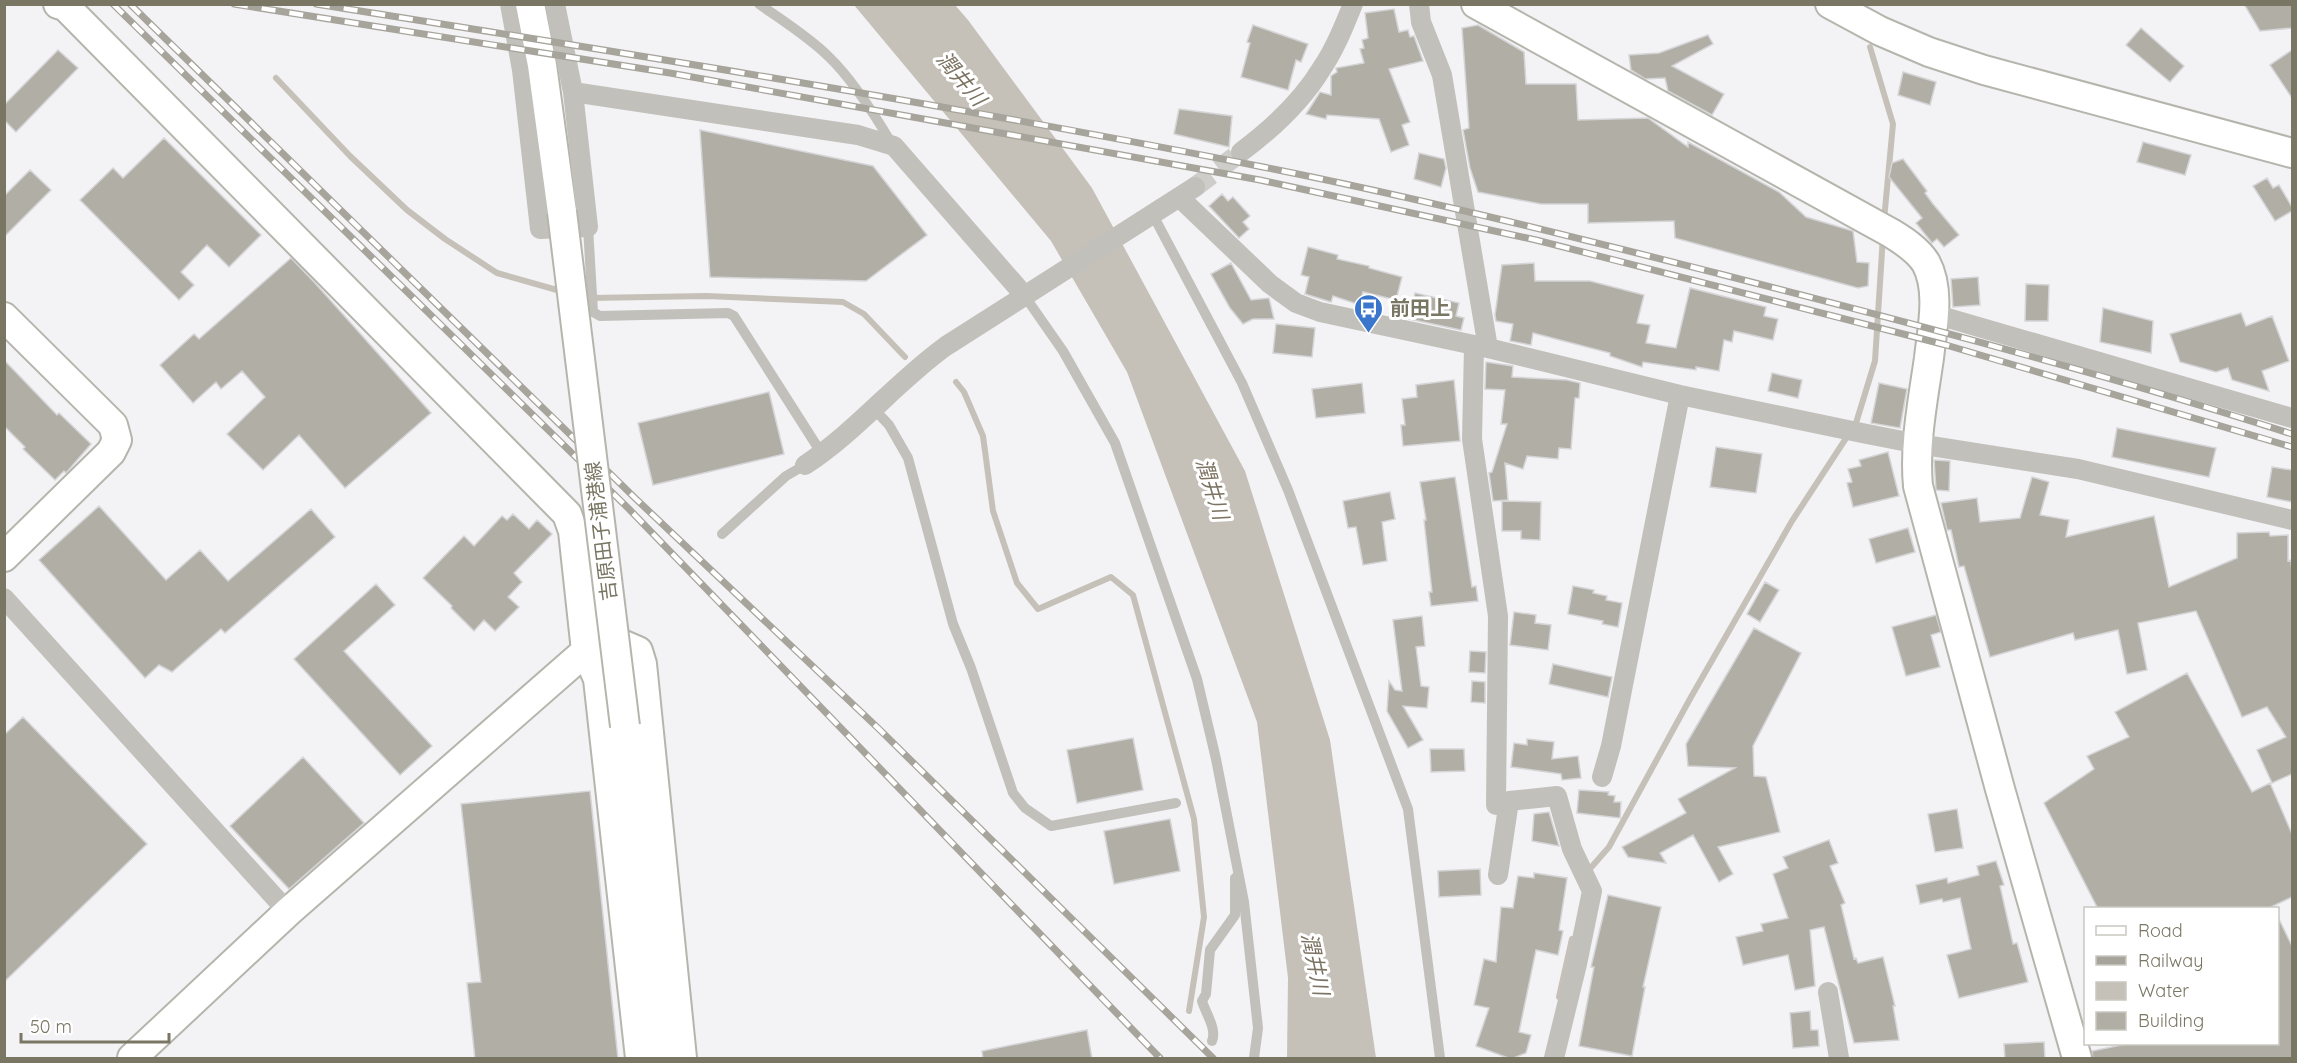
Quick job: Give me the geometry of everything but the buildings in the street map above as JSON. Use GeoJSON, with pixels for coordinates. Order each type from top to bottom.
{"type":"FeatureCollection","features":[{"type":"Feature","properties":{"kind":"street"},"geometry":{"type":"LineString","coordinates":[[58,4],[65,6],[567,514],[573,531],[586,651],[598,679],[640,1059]]}},
{"type":"Feature","properties":{"kind":"street"},"geometry":{"type":"LineString","coordinates":[[510,4],[522,70],[540,229],[588,227],[573,92],[555,4]]}},
{"type":"Feature","properties":{"kind":"street","name":"吉原田子浦港線"},"geometry":{"type":"LineString","coordinates":[[530,4],[542,65],[562,212],[625,726],[662,1059]]}},
{"type":"Feature","properties":{"kind":"street"},"geometry":{"type":"LineString","coordinates":[[1241,152],[1267,133],[1291,108],[1322,68],[1353,4]]}},
{"type":"Feature","properties":{"kind":"street"},"geometry":{"type":"LineString","coordinates":[[1419,4],[1421,22],[1442,75],[1481,348],[1472,439],[1498,616],[1496,805],[1509,801],[1557,796],[1572,849],[1592,891],[1578,963],[1554,1059]]}},
{"type":"Feature","properties":{"kind":"street"},"geometry":{"type":"LineString","coordinates":[[1476,4],[1883,229],[1911,247],[1926,262],[1932,280],[1934,314],[1918,444],[1916,468],[1918,486],[2000,789],[2077,1059]]}},
{"type":"Feature","properties":{"kind":"street"},"geometry":{"type":"LineString","coordinates":[[1830,4],[1880,31],[1929,52],[1984,70],[2292,153]]}},
{"type":"Feature","properties":{"kind":"street"},"geometry":{"type":"LineString","coordinates":[[573,92],[858,135],[894,146],[1024,295]]}},
{"type":"Feature","properties":{"kind":"street"},"geometry":{"type":"LineString","coordinates":[[805,465],[822,454],[932,356],[1188,192],[1252,269],[1296,303],[1320,312],[1854,431],[1918,444],[2078,469],[2292,520]]}},
{"type":"Feature","properties":{"kind":"street"},"geometry":{"type":"LineString","coordinates":[[1934,314],[2292,418]]}},
{"type":"Feature","properties":{"kind":"street"},"geometry":{"type":"LineString","coordinates":[[4,317],[113,425],[117,440],[111,452],[4,556]]}},
{"type":"Feature","properties":{"kind":"street"},"geometry":{"type":"LineString","coordinates":[[1602,777],[1611,746],[1680,394]]}},
{"type":"Feature","properties":{"kind":"street"},"geometry":{"type":"LineString","coordinates":[[4,598],[288,912]]}},
{"type":"Feature","properties":{"kind":"street"},"geometry":{"type":"LineString","coordinates":[[132,1059],[288,912],[586,651],[624,645],[638,651],[642,664],[682,1059]]}},
{"type":"Feature","properties":{"kind":"street"},"geometry":{"type":"LineString","coordinates":[[1498,875],[1509,801]]}},
{"type":"Feature","properties":{"kind":"street"},"geometry":{"type":"LineString","coordinates":[[1828,992],[1839,1059]]}},
{"type":"Feature","properties":{"kind":"lane"},"geometry":{"type":"LineString","coordinates":[[759,4],[832,59],[877,119],[894,146]]}},
{"type":"Feature","properties":{"kind":"lane"},"geometry":{"type":"LineString","coordinates":[[1153,215],[1242,383],[1292,501],[1408,809],[1440,1059]]}},
{"type":"Feature","properties":{"kind":"lane"},"geometry":{"type":"LineString","coordinates":[[588,227],[593,312],[600,316],[728,313],[734,316],[822,454]]}},
{"type":"Feature","properties":{"kind":"lane"},"geometry":{"type":"LineString","coordinates":[[1024,295],[1063,351],[1115,443],[1197,679],[1216,759],[1244,902],[1258,1028],[1254,1059]]}},
{"type":"Feature","properties":{"kind":"lane"},"geometry":{"type":"LineString","coordinates":[[874,409],[889,425],[908,458],[953,624],[1013,793],[1025,808],[1051,826],[1176,802]]}},
{"type":"Feature","properties":{"kind":"lane"},"geometry":{"type":"LineString","coordinates":[[722,534],[786,476],[805,465]]}},
{"type":"Feature","properties":{"kind":"lane"},"geometry":{"type":"LineString","coordinates":[[1212,1041],[1213,1028],[1202,1002],[1206,994],[1210,950],[1235,915],[1236,860]]}},
{"type":"Feature","properties":{"kind":"water","name":"潤井川"},"geometry":{"type":"Polygon","coordinates":[[[854,5],[955,5],[968,20],[1092,188],[1245,471],[1330,740],[1376,1058],[1287,1058],[1288,978],[1257,722],[1127,372],[1051,241],[854,5]]]}},
{"type":"Feature","properties":{"kind":"waterway"},"geometry":{"type":"LineString","coordinates":[[1870,47],[1893,124],[1884,220]]}},
{"type":"Feature","properties":{"kind":"waterway"},"geometry":{"type":"LineString","coordinates":[[276,78],[350,156],[407,210],[445,239],[497,273],[564,292]]}},
{"type":"Feature","properties":{"kind":"waterway"},"geometry":{"type":"LineString","coordinates":[[1588,871],[1609,847],[1691,697],[1792,521],[1856,423],[1875,361],[1883,236]]}},
{"type":"Feature","properties":{"kind":"waterway"},"geometry":{"type":"LineString","coordinates":[[591,298],[707,296],[843,302],[864,314],[905,357]]}},
{"type":"Feature","properties":{"kind":"waterway"},"geometry":{"type":"LineString","coordinates":[[956,382],[964,392],[983,436],[993,511],[1017,583],[1038,609],[1111,577],[1133,595],[1194,819],[1204,917],[1189,1011]]}},
{"type":"Feature","properties":{"kind":"waterway"},"geometry":{"type":"LineString","coordinates":[[1559,997],[1572,939]]}},
{"type":"Feature","properties":{"kind":"tunnel"},"geometry":{"type":"LineString","coordinates":[[1195,187],[1241,152]]}},
{"type":"Feature","properties":{"kind":"railway"},"geometry":{"type":"LineString","coordinates":[[113,4],[629,509],[1160,1058]]}},
{"type":"Feature","properties":{"kind":"railway"},"geometry":{"type":"LineString","coordinates":[[130,4],[636,499],[879,729],[1213,1058]]}},
{"type":"Feature","properties":{"kind":"railway"},"geometry":{"type":"LineString","coordinates":[[234,4],[670,73],[1260,180],[1536,240],[1946,345],[2292,447]]}},
{"type":"Feature","properties":{"kind":"railway"},"geometry":{"type":"LineString","coordinates":[[316,4],[906,101],[1141,143],[1375,191],[1608,246],[1867,312],[2080,370],[2292,434]]}},
{"type":"Feature","properties":{"kind":"place","name":"前田上"},"geometry":{"type":"Point","coordinates":[1369,334]}}]}
